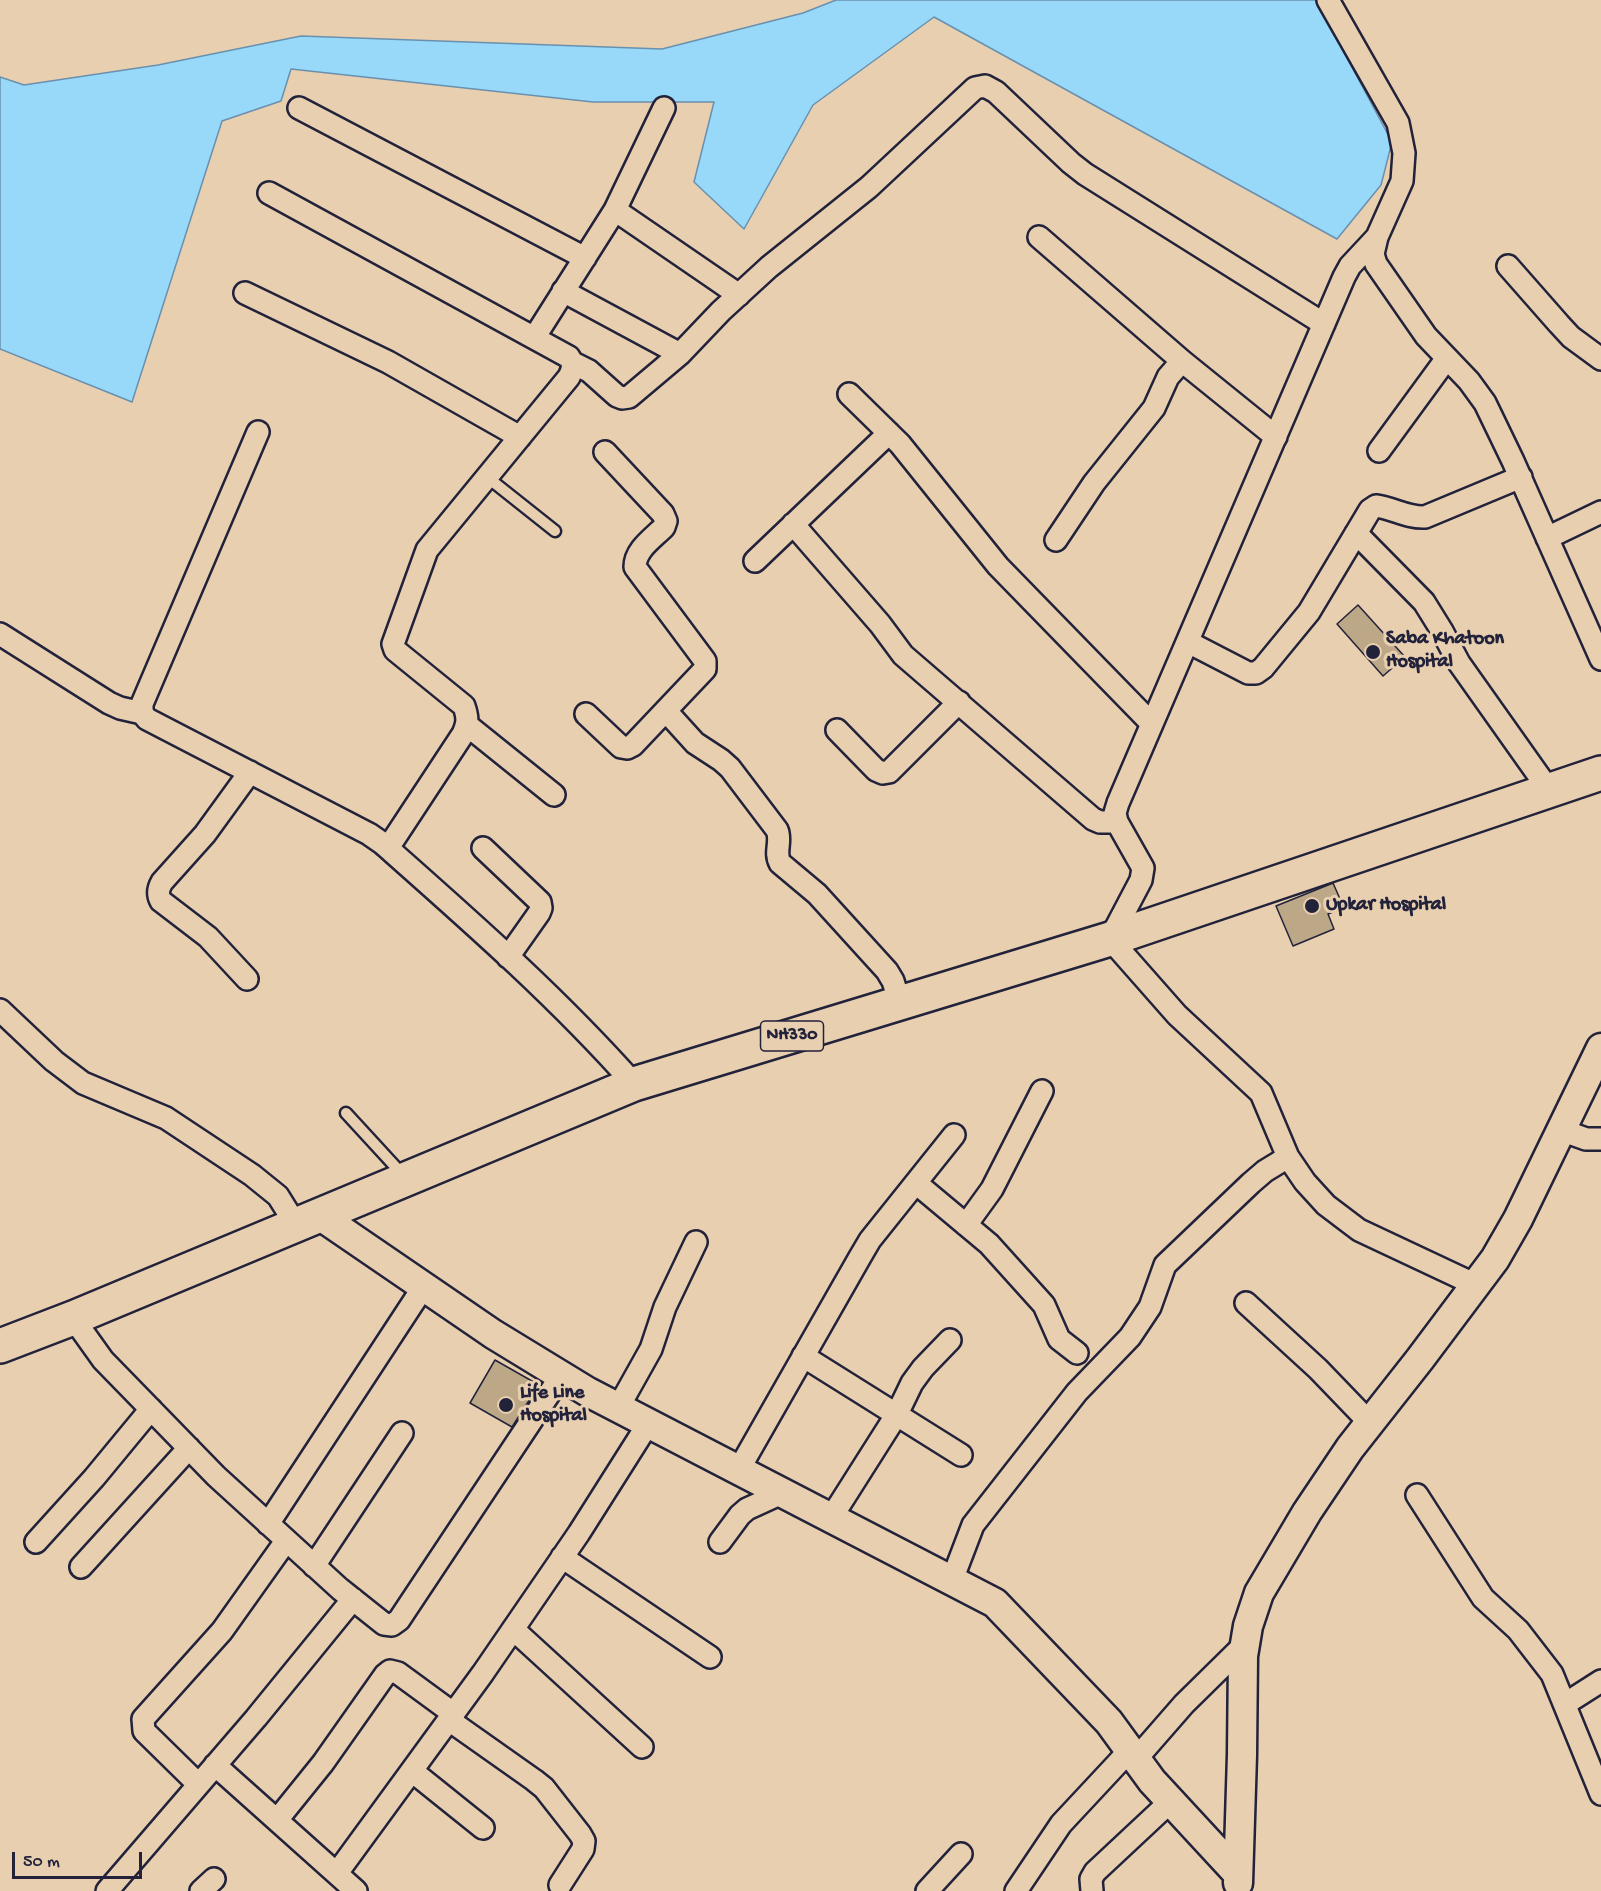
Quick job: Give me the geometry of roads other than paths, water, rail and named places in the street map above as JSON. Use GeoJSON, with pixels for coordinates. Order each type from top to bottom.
{"type":"FeatureCollection","features":[{"type":"Feature","properties":{"kind":"highway","name":"NH330"},"geometry":{"type":"LineString","coordinates":[[0,1346],[73,1318],[634,1084],[1110,939],[1601,773]]}},
{"type":"Feature","properties":{"kind":"street"},"geometry":{"type":"LineString","coordinates":[[1328,0],[1398,123],[1404,153],[1402,181],[1377,237],[1373,254],[1376,264],[1426,336],[1469,381],[1485,402],[1521,477],[1601,659]]}},
{"type":"Feature","properties":{"kind":"street"},"geometry":{"type":"LineString","coordinates":[[269,193],[569,357],[573,363],[589,371],[622,398],[628,397],[680,354],[769,267],[869,187],[975,88],[985,86],[996,92],[1071,164],[1085,174],[1324,324]]}},
{"type":"Feature","properties":{"kind":"street"},"geometry":{"type":"LineString","coordinates":[[299,108],[585,258]]}},
{"type":"Feature","properties":{"kind":"street"},"geometry":{"type":"LineString","coordinates":[[534,338],[615,210],[664,108]]}},
{"type":"Feature","properties":{"kind":"street"},"geometry":{"type":"LineString","coordinates":[[615,210],[739,295]]}},
{"type":"Feature","properties":{"kind":"street"},"geometry":{"type":"LineString","coordinates":[[1039,237],[1276,437]]}},
{"type":"Feature","properties":{"kind":"street"},"geometry":{"type":"LineString","coordinates":[[1377,237],[1350,266],[1118,803],[1115,813],[1117,822],[1143,868],[1141,880],[1110,939],[1178,1015],[1260,1093],[1288,1157],[1305,1182],[1326,1205],[1359,1230],[1476,1285]]}},
{"type":"Feature","properties":{"kind":"street"},"geometry":{"type":"LineString","coordinates":[[1508,266],[1571,337],[1601,359]]}},
{"type":"Feature","properties":{"kind":"street"},"geometry":{"type":"LineString","coordinates":[[563,291],[680,354]]}},
{"type":"Feature","properties":{"kind":"street"},"geometry":{"type":"LineString","coordinates":[[245,293],[388,362],[520,437]]}},
{"type":"Feature","properties":{"kind":"street"},"geometry":{"type":"LineString","coordinates":[[1379,451],[1447,358]]}},
{"type":"Feature","properties":{"kind":"street"},"geometry":{"type":"LineString","coordinates":[[1056,540],[1094,483],[1154,408],[1168,377],[1182,360]]}},
{"type":"Feature","properties":{"kind":"street"},"geometry":{"type":"LineString","coordinates":[[388,848],[463,734],[468,717],[464,706],[395,650],[393,644],[427,550],[569,377],[573,363]]}},
{"type":"Feature","properties":{"kind":"street"},"geometry":{"type":"LineString","coordinates":[[849,394],[900,444],[998,566],[1152,724]]}},
{"type":"Feature","properties":{"kind":"street"},"geometry":{"type":"LineString","coordinates":[[142,713],[142,704],[258,432]]}},
{"type":"Feature","properties":{"kind":"street"},"geometry":{"type":"LineString","coordinates":[[755,561],[889,433]]}},
{"type":"Feature","properties":{"kind":"street"},"geometry":{"type":"LineString","coordinates":[[586,714],[621,747],[627,748],[633,745],[705,669],[705,661],[635,567],[638,553],[664,527],[666,521],[663,514],[605,452]]}},
{"type":"Feature","properties":{"kind":"street"},"geometry":{"type":"LineString","coordinates":[[1188,642],[1248,673],[1256,673],[1263,668],[1309,612],[1370,510],[1376,506],[1413,518],[1425,517],[1521,477]]}},
{"type":"Feature","properties":{"kind":"street"},"geometry":{"type":"LineString","coordinates":[[1547,538],[1601,512]]}},
{"type":"Feature","properties":{"kind":"street"},"geometry":{"type":"LineString","coordinates":[[793,524],[880,624],[896,648],[1093,819],[1100,822],[1117,822]]}},
{"type":"Feature","properties":{"kind":"street"},"geometry":{"type":"LineString","coordinates":[[1356,533],[1424,602],[1459,663],[1549,790]]}},
{"type":"Feature","properties":{"kind":"street"},"geometry":{"type":"LineString","coordinates":[[0,634],[110,703],[142,713],[147,719],[369,834],[388,848],[508,957],[598,1044],[634,1084]]}},
{"type":"Feature","properties":{"kind":"street"},"geometry":{"type":"LineString","coordinates":[[837,730],[876,770],[883,773],[889,772],[959,702]]}},
{"type":"Feature","properties":{"kind":"street"},"geometry":{"type":"LineString","coordinates":[[666,711],[695,743],[729,768],[777,830],[780,837],[777,857],[780,863],[817,894],[887,971],[893,981],[900,1004]]}},
{"type":"Feature","properties":{"kind":"street"},"geometry":{"type":"LineString","coordinates":[[467,724],[554,795]]}},
{"type":"Feature","properties":{"kind":"street"},"geometry":{"type":"LineString","coordinates":[[247,979],[216,944],[161,901],[158,896],[162,882],[205,834],[250,772]]}},
{"type":"Feature","properties":{"kind":"street"},"geometry":{"type":"LineString","coordinates":[[483,848],[540,902],[539,913],[508,957]]}},
{"type":"Feature","properties":{"kind":"street"},"geometry":{"type":"LineString","coordinates":[[0,1010],[54,1061],[83,1083],[166,1119],[252,1175],[307,1220],[424,1287],[493,1334],[561,1376],[648,1424],[995,1603],[1109,1722],[1126,1758],[1152,1780],[1160,1810],[1238,1883]]}},
{"type":"Feature","properties":{"kind":"street"},"geometry":{"type":"LineString","coordinates":[[1238,1883],[1243,1656],[1248,1626],[1259,1593],[1350,1448],[1495,1259],[1518,1219],[1601,1048]]}},
{"type":"Feature","properties":{"kind":"street"},"geometry":{"type":"LineString","coordinates":[[966,1225],[992,1189],[1042,1092]]}},
{"type":"Feature","properties":{"kind":"street"},"geometry":{"type":"LineString","coordinates":[[1561,1130],[1586,1139],[1601,1139]]}},
{"type":"Feature","properties":{"kind":"street"},"geometry":{"type":"LineString","coordinates":[[738,1471],[860,1257],[954,1135]]}},
{"type":"Feature","properties":{"kind":"street"},"geometry":{"type":"LineString","coordinates":[[952,1580],[973,1526],[1077,1392],[1130,1337],[1150,1307],[1165,1265],[1251,1183],[1288,1157]]}},
{"type":"Feature","properties":{"kind":"street"},"geometry":{"type":"LineString","coordinates":[[916,1183],[989,1244],[1044,1305],[1059,1340],[1077,1353]]}},
{"type":"Feature","properties":{"kind":"street"},"geometry":{"type":"LineString","coordinates":[[618,1408],[651,1349],[665,1306],[696,1242]]}},
{"type":"Feature","properties":{"kind":"street"},"geometry":{"type":"LineString","coordinates":[[268,1524],[424,1287]]}},
{"type":"Feature","properties":{"kind":"street"},"geometry":{"type":"LineString","coordinates":[[1246,1303],[1318,1369],[1370,1423]]}},
{"type":"Feature","properties":{"kind":"street"},"geometry":{"type":"LineString","coordinates":[[73,1318],[103,1360],[216,1476],[352,1599],[384,1624],[392,1625],[399,1620],[561,1376]]}},
{"type":"Feature","properties":{"kind":"street"},"geometry":{"type":"LineString","coordinates":[[831,1518],[897,1414],[912,1383],[950,1340]]}},
{"type":"Feature","properties":{"kind":"street"},"geometry":{"type":"LineString","coordinates":[[803,1356],[961,1455]]}},
{"type":"Feature","properties":{"kind":"street"},"geometry":{"type":"LineString","coordinates":[[36,1542],[94,1478],[151,1409]]}},
{"type":"Feature","properties":{"kind":"street"},"geometry":{"type":"LineString","coordinates":[[337,1874],[513,1629],[648,1424]]}},
{"type":"Feature","properties":{"kind":"street"},"geometry":{"type":"LineString","coordinates":[[314,1566],[402,1433]]}},
{"type":"Feature","properties":{"kind":"street"},"geometry":{"type":"LineString","coordinates":[[81,1567],[189,1448]]}},
{"type":"Feature","properties":{"kind":"street"},"geometry":{"type":"LineString","coordinates":[[720,1542],[747,1509],[782,1493]]}},
{"type":"Feature","properties":{"kind":"street"},"geometry":{"type":"LineString","coordinates":[[1417,1495],[1483,1598],[1518,1630],[1552,1674],[1601,1794]]}},
{"type":"Feature","properties":{"kind":"street"},"geometry":{"type":"LineString","coordinates":[[198,1784],[144,1731],[143,1719],[222,1631],[286,1541]]}},
{"type":"Feature","properties":{"kind":"street"},"geometry":{"type":"LineString","coordinates":[[562,1557],[710,1657]]}},
{"type":"Feature","properties":{"kind":"street"},"geometry":{"type":"LineString","coordinates":[[107,1891],[256,1718],[352,1599]]}},
{"type":"Feature","properties":{"kind":"street"},"geometry":{"type":"LineString","coordinates":[[513,1629],[642,1747]]}},
{"type":"Feature","properties":{"kind":"street"},"geometry":{"type":"LineString","coordinates":[[1016,1891],[1061,1824],[1126,1758],[1244,1646]]}},
{"type":"Feature","properties":{"kind":"street"},"geometry":{"type":"LineString","coordinates":[[277,1820],[323,1763],[390,1671],[398,1673],[544,1788],[584,1841],[583,1849],[560,1886]]}},
{"type":"Feature","properties":{"kind":"street"},"geometry":{"type":"LineString","coordinates":[[1565,1704],[1601,1681]]}},
{"type":"Feature","properties":{"kind":"street"},"geometry":{"type":"LineString","coordinates":[[215,1765],[357,1891]]}},
{"type":"Feature","properties":{"kind":"street"},"geometry":{"type":"LineString","coordinates":[[412,1771],[483,1828]]}},
{"type":"Feature","properties":{"kind":"street"},"geometry":{"type":"LineString","coordinates":[[1092,1891],[1091,1879],[1095,1872],[1160,1810]]}},
{"type":"Feature","properties":{"kind":"street"},"geometry":{"type":"LineString","coordinates":[[927,1891],[961,1854]]}},
{"type":"Feature","properties":{"kind":"lane"},"geometry":{"type":"LineString","coordinates":[[487,477],[555,531]]}},
{"type":"Feature","properties":{"kind":"lane"},"geometry":{"type":"LineString","coordinates":[[346,1113],[407,1179]]}},
{"type":"Feature","properties":{"kind":"water"},"geometry":{"type":"Polygon","coordinates":[[[836,0],[1316,0],[1392,142],[1381,185],[1337,239],[934,17],[813,105],[744,229],[694,182],[714,102],[593,102],[291,69],[281,101],[222,121],[132,402],[0,349],[0,77],[24,85],[158,65],[301,36],[662,49],[803,13],[836,0]]]}},
{"type":"Feature","properties":{"kind":"place","name":"Saba Khatoon Hospital"},"geometry":{"type":"Point","coordinates":[1373,652]}},
{"type":"Feature","properties":{"kind":"place","name":"Upkar Hospital"},"geometry":{"type":"Point","coordinates":[1312,906]}},
{"type":"Feature","properties":{"kind":"place","name":"Life Line Hospital"},"geometry":{"type":"Point","coordinates":[506,1405]}}]}
